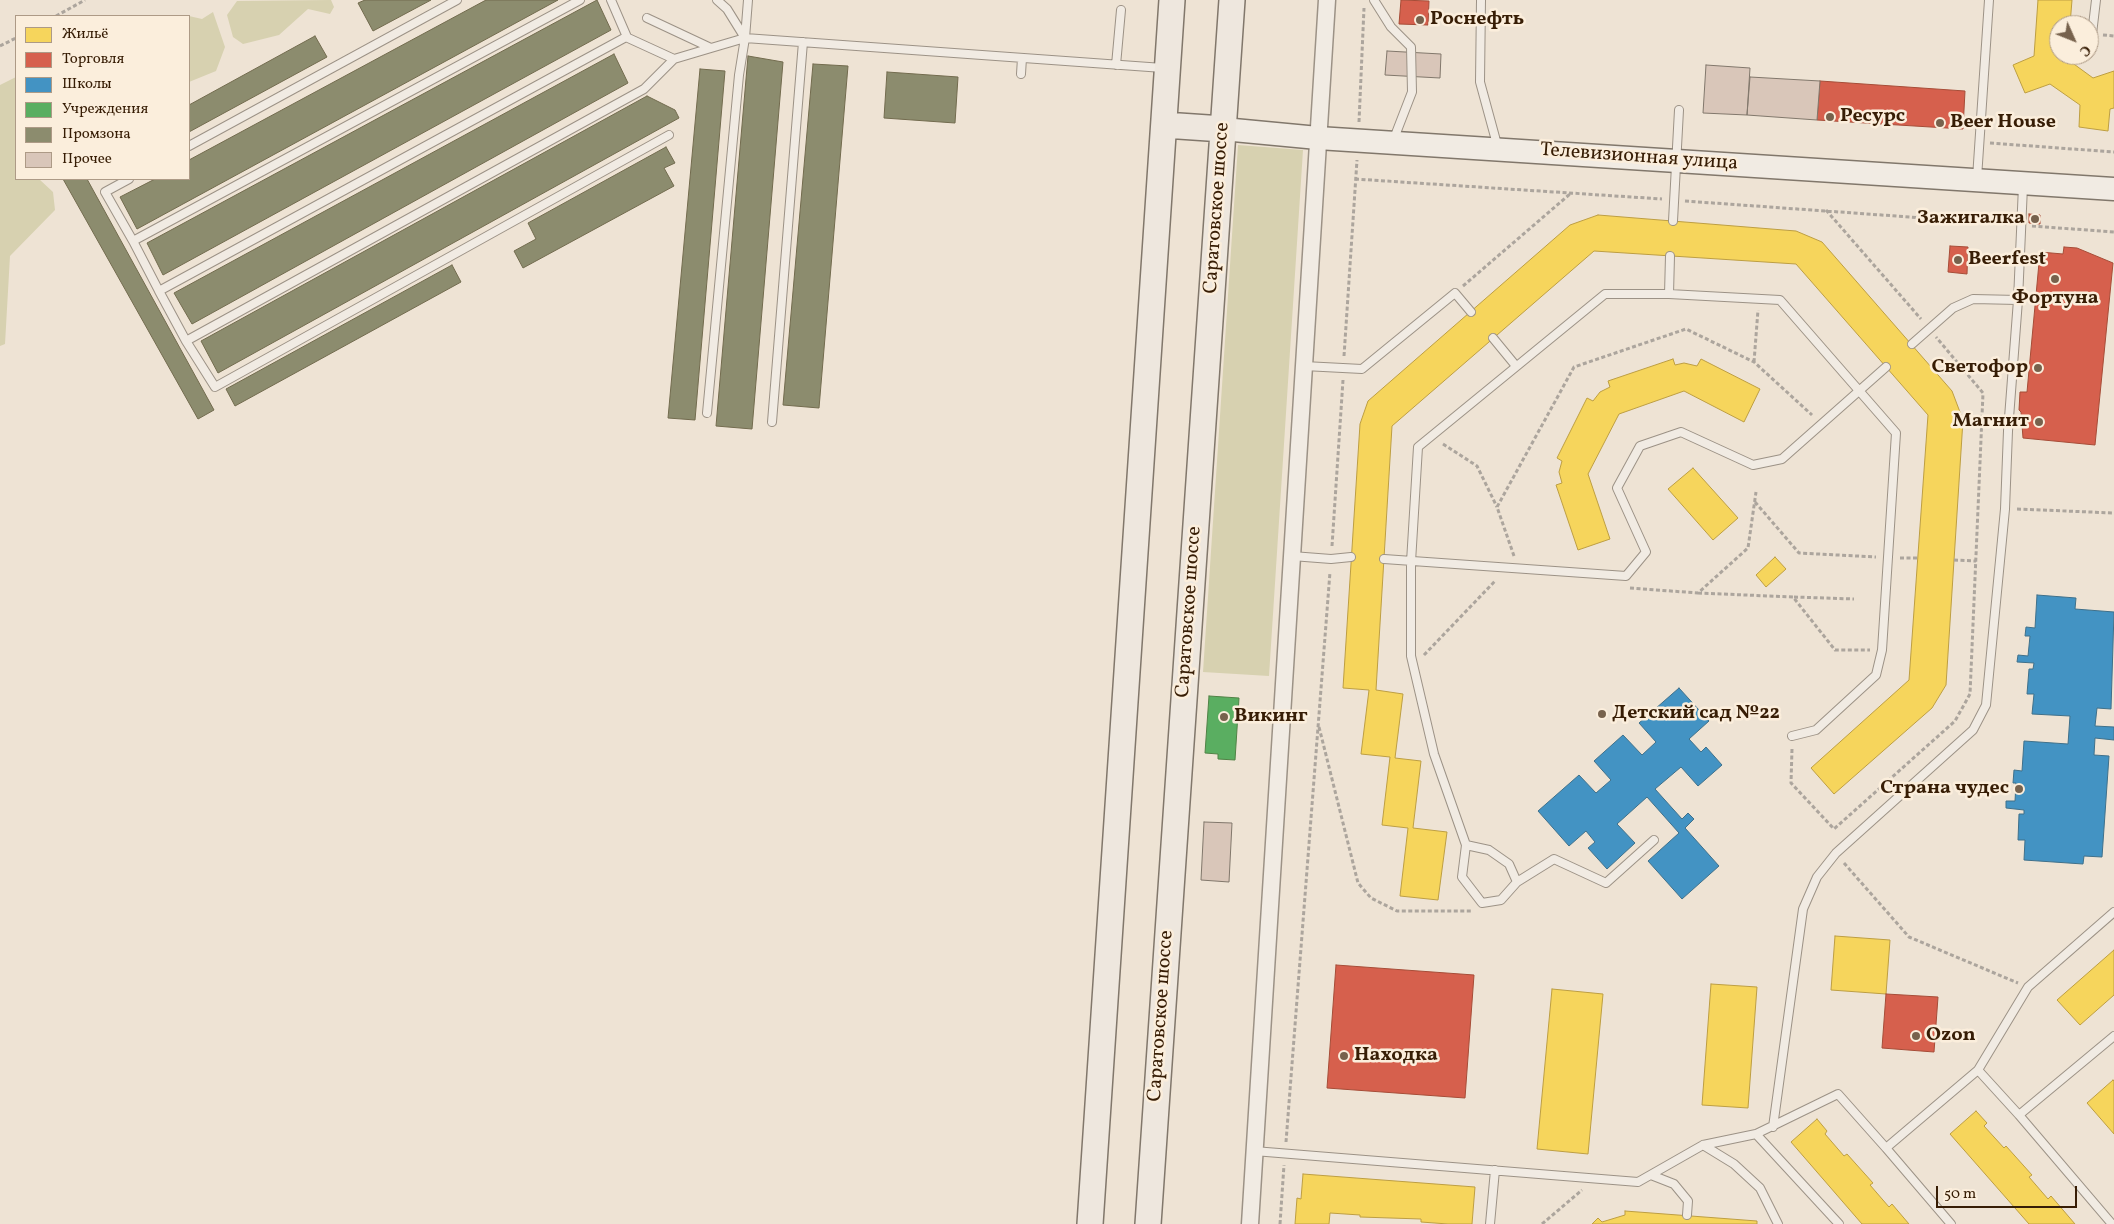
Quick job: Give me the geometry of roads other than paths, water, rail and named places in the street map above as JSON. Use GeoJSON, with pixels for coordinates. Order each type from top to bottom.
{"type":"FeatureCollection","features":[{"type":"Feature","properties":{"kind":"main road"},"geometry":{"type":"LineString","coordinates":[[1090,1224],[1172,0]]}},
{"type":"Feature","properties":{"kind":"main road","name":"Саратовское шоссе"},"geometry":{"type":"LineString","coordinates":[[1148,1224],[1232,0]]}},
{"type":"Feature","properties":{"kind":"main road","name":"Телевизионная улица"},"geometry":{"type":"LineString","coordinates":[[1164,125],[1223,129]]}},
{"type":"Feature","properties":{"kind":"street"},"geometry":{"type":"LineString","coordinates":[[1250,1224],[1327,0]]}},
{"type":"Feature","properties":{"kind":"street","name":"Телевизионная улица"},"geometry":{"type":"LineString","coordinates":[[1223,129],[1318,138],[1498,150],[1977,178],[2114,188]]}},
{"type":"Feature","properties":{"kind":"lane"},"geometry":{"type":"LineString","coordinates":[[190,145],[457,0]]}},
{"type":"Feature","properties":{"kind":"lane"},"geometry":{"type":"LineString","coordinates":[[133,241],[580,0]]}},
{"type":"Feature","properties":{"kind":"lane"},"geometry":{"type":"LineString","coordinates":[[611,0],[627,37],[674,59]]}},
{"type":"Feature","properties":{"kind":"lane"},"geometry":{"type":"LineString","coordinates":[[717,0],[727,9],[746,38]]}},
{"type":"Feature","properties":{"kind":"lane"},"geometry":{"type":"LineString","coordinates":[[707,413],[739,75],[746,38],[748,0]]}},
{"type":"Feature","properties":{"kind":"lane"},"geometry":{"type":"LineString","coordinates":[[1374,0],[1391,27],[1411,47],[1412,92],[1393,143]]}},
{"type":"Feature","properties":{"kind":"lane"},"geometry":{"type":"LineString","coordinates":[[1481,0],[1480,82],[1498,150]]}},
{"type":"Feature","properties":{"kind":"lane"},"geometry":{"type":"LineString","coordinates":[[1977,178],[1989,0]]}},
{"type":"Feature","properties":{"kind":"lane"},"geometry":{"type":"LineString","coordinates":[[2094,15],[2096,0]]}},
{"type":"Feature","properties":{"kind":"lane"},"geometry":{"type":"LineString","coordinates":[[1116,64],[1121,10]]}},
{"type":"Feature","properties":{"kind":"lane"},"geometry":{"type":"LineString","coordinates":[[646,18],[711,48]]}},
{"type":"Feature","properties":{"kind":"lane"},"geometry":{"type":"LineString","coordinates":[[159,291],[627,37]]}},
{"type":"Feature","properties":{"kind":"lane"},"geometry":{"type":"LineString","coordinates":[[186,341],[644,89],[674,59],[746,38],[1168,68]]}},
{"type":"Feature","properties":{"kind":"lane"},"geometry":{"type":"LineString","coordinates":[[772,422],[803,42]]}},
{"type":"Feature","properties":{"kind":"lane"},"geometry":{"type":"LineString","coordinates":[[1020,74],[1022,58]]}},
{"type":"Feature","properties":{"kind":"lane"},"geometry":{"type":"LineString","coordinates":[[1673,221],[1678,110]]}},
{"type":"Feature","properties":{"kind":"lane"},"geometry":{"type":"LineString","coordinates":[[126,180],[105,192],[186,341],[215,387],[669,135]]}},
{"type":"Feature","properties":{"kind":"lane"},"geometry":{"type":"LineString","coordinates":[[1773,1127],[1803,909],[1817,877],[1836,853],[1973,730],[1986,705],[2005,509],[2008,431],[2018,300],[2023,181]]}},
{"type":"Feature","properties":{"kind":"lane"},"geometry":{"type":"LineString","coordinates":[[1669,294],[1670,256]]}},
{"type":"Feature","properties":{"kind":"lane"},"geometry":{"type":"LineString","coordinates":[[1304,366],[1362,368],[1455,293],[1471,312]]}},
{"type":"Feature","properties":{"kind":"lane"},"geometry":{"type":"LineString","coordinates":[[1654,840],[1606,883],[1554,858],[1517,882],[1501,900],[1482,903],[1462,877],[1466,845],[1434,754],[1411,656],[1411,562],[1418,447],[1605,294],[1669,294],[1780,300],[1896,433],[1882,650],[1876,675],[1816,730],[1792,736]]}},
{"type":"Feature","properties":{"kind":"lane"},"geometry":{"type":"LineString","coordinates":[[1912,344],[1953,308],[1973,299],[2018,300]]}},
{"type":"Feature","properties":{"kind":"lane"},"geometry":{"type":"LineString","coordinates":[[1493,338],[1516,366]]}},
{"type":"Feature","properties":{"kind":"lane"},"geometry":{"type":"LineString","coordinates":[[1384,559],[1626,576],[1646,552],[1618,488],[1640,446],[1681,432],[1753,465],[1782,459],[1886,367]]}},
{"type":"Feature","properties":{"kind":"lane"},"geometry":{"type":"LineString","coordinates":[[1292,556],[1331,559],[1351,557]]}},
{"type":"Feature","properties":{"kind":"lane"},"geometry":{"type":"LineString","coordinates":[[1466,845],[1489,850],[1509,864],[1517,882]]}},
{"type":"Feature","properties":{"kind":"lane"},"geometry":{"type":"LineString","coordinates":[[1886,1148],[1978,1070],[2028,987],[2114,912]]}},
{"type":"Feature","properties":{"kind":"lane"},"geometry":{"type":"LineString","coordinates":[[2019,1115],[2114,1036]]}},
{"type":"Feature","properties":{"kind":"lane"},"geometry":{"type":"LineString","coordinates":[[1978,1070],[2112,1224]]}},
{"type":"Feature","properties":{"kind":"lane"},"geometry":{"type":"LineString","coordinates":[[1254,1151],[1638,1182],[1703,1146],[1756,1134],[1838,1094],[1951,1224]]}},
{"type":"Feature","properties":{"kind":"lane"},"geometry":{"type":"LineString","coordinates":[[1756,1134],[1839,1224]]}},
{"type":"Feature","properties":{"kind":"lane"},"geometry":{"type":"LineString","coordinates":[[1703,1146],[1734,1164],[1760,1188],[1778,1224]]}},
{"type":"Feature","properties":{"kind":"lane"},"geometry":{"type":"LineString","coordinates":[[1490,1224],[1496,1170]]}},
{"type":"Feature","properties":{"kind":"lane"},"geometry":{"type":"LineString","coordinates":[[1651,1175],[1674,1184],[1688,1201],[1687,1215]]}},
{"type":"Feature","properties":{"kind":"place","name":"Роснефть"},"geometry":{"type":"Point","coordinates":[1420,20]}},
{"type":"Feature","properties":{"kind":"place","name":"Ресурс"},"geometry":{"type":"Point","coordinates":[1830,117]}},
{"type":"Feature","properties":{"kind":"place","name":"Beer House"},"geometry":{"type":"Point","coordinates":[1940,123]}},
{"type":"Feature","properties":{"kind":"place","name":"Зажигалка"},"geometry":{"type":"Point","coordinates":[2035,219]}},
{"type":"Feature","properties":{"kind":"place","name":"Beerfest"},"geometry":{"type":"Point","coordinates":[1958,260]}},
{"type":"Feature","properties":{"kind":"place","name":"Фортуна"},"geometry":{"type":"Point","coordinates":[2055,279]}},
{"type":"Feature","properties":{"kind":"place","name":"Светофор"},"geometry":{"type":"Point","coordinates":[2038,368]}},
{"type":"Feature","properties":{"kind":"place","name":"Магнит"},"geometry":{"type":"Point","coordinates":[2039,422]}},
{"type":"Feature","properties":{"kind":"place","name":"Детский сад №22"},"geometry":{"type":"Point","coordinates":[1602,714]}},
{"type":"Feature","properties":{"kind":"place","name":"Викинг"},"geometry":{"type":"Point","coordinates":[1224,717]}},
{"type":"Feature","properties":{"kind":"place","name":"Страна чудес"},"geometry":{"type":"Point","coordinates":[2019,789]}},
{"type":"Feature","properties":{"kind":"place","name":"Ozon"},"geometry":{"type":"Point","coordinates":[1916,1036]}},
{"type":"Feature","properties":{"kind":"place","name":"Находка"},"geometry":{"type":"Point","coordinates":[1344,1056]}}]}
